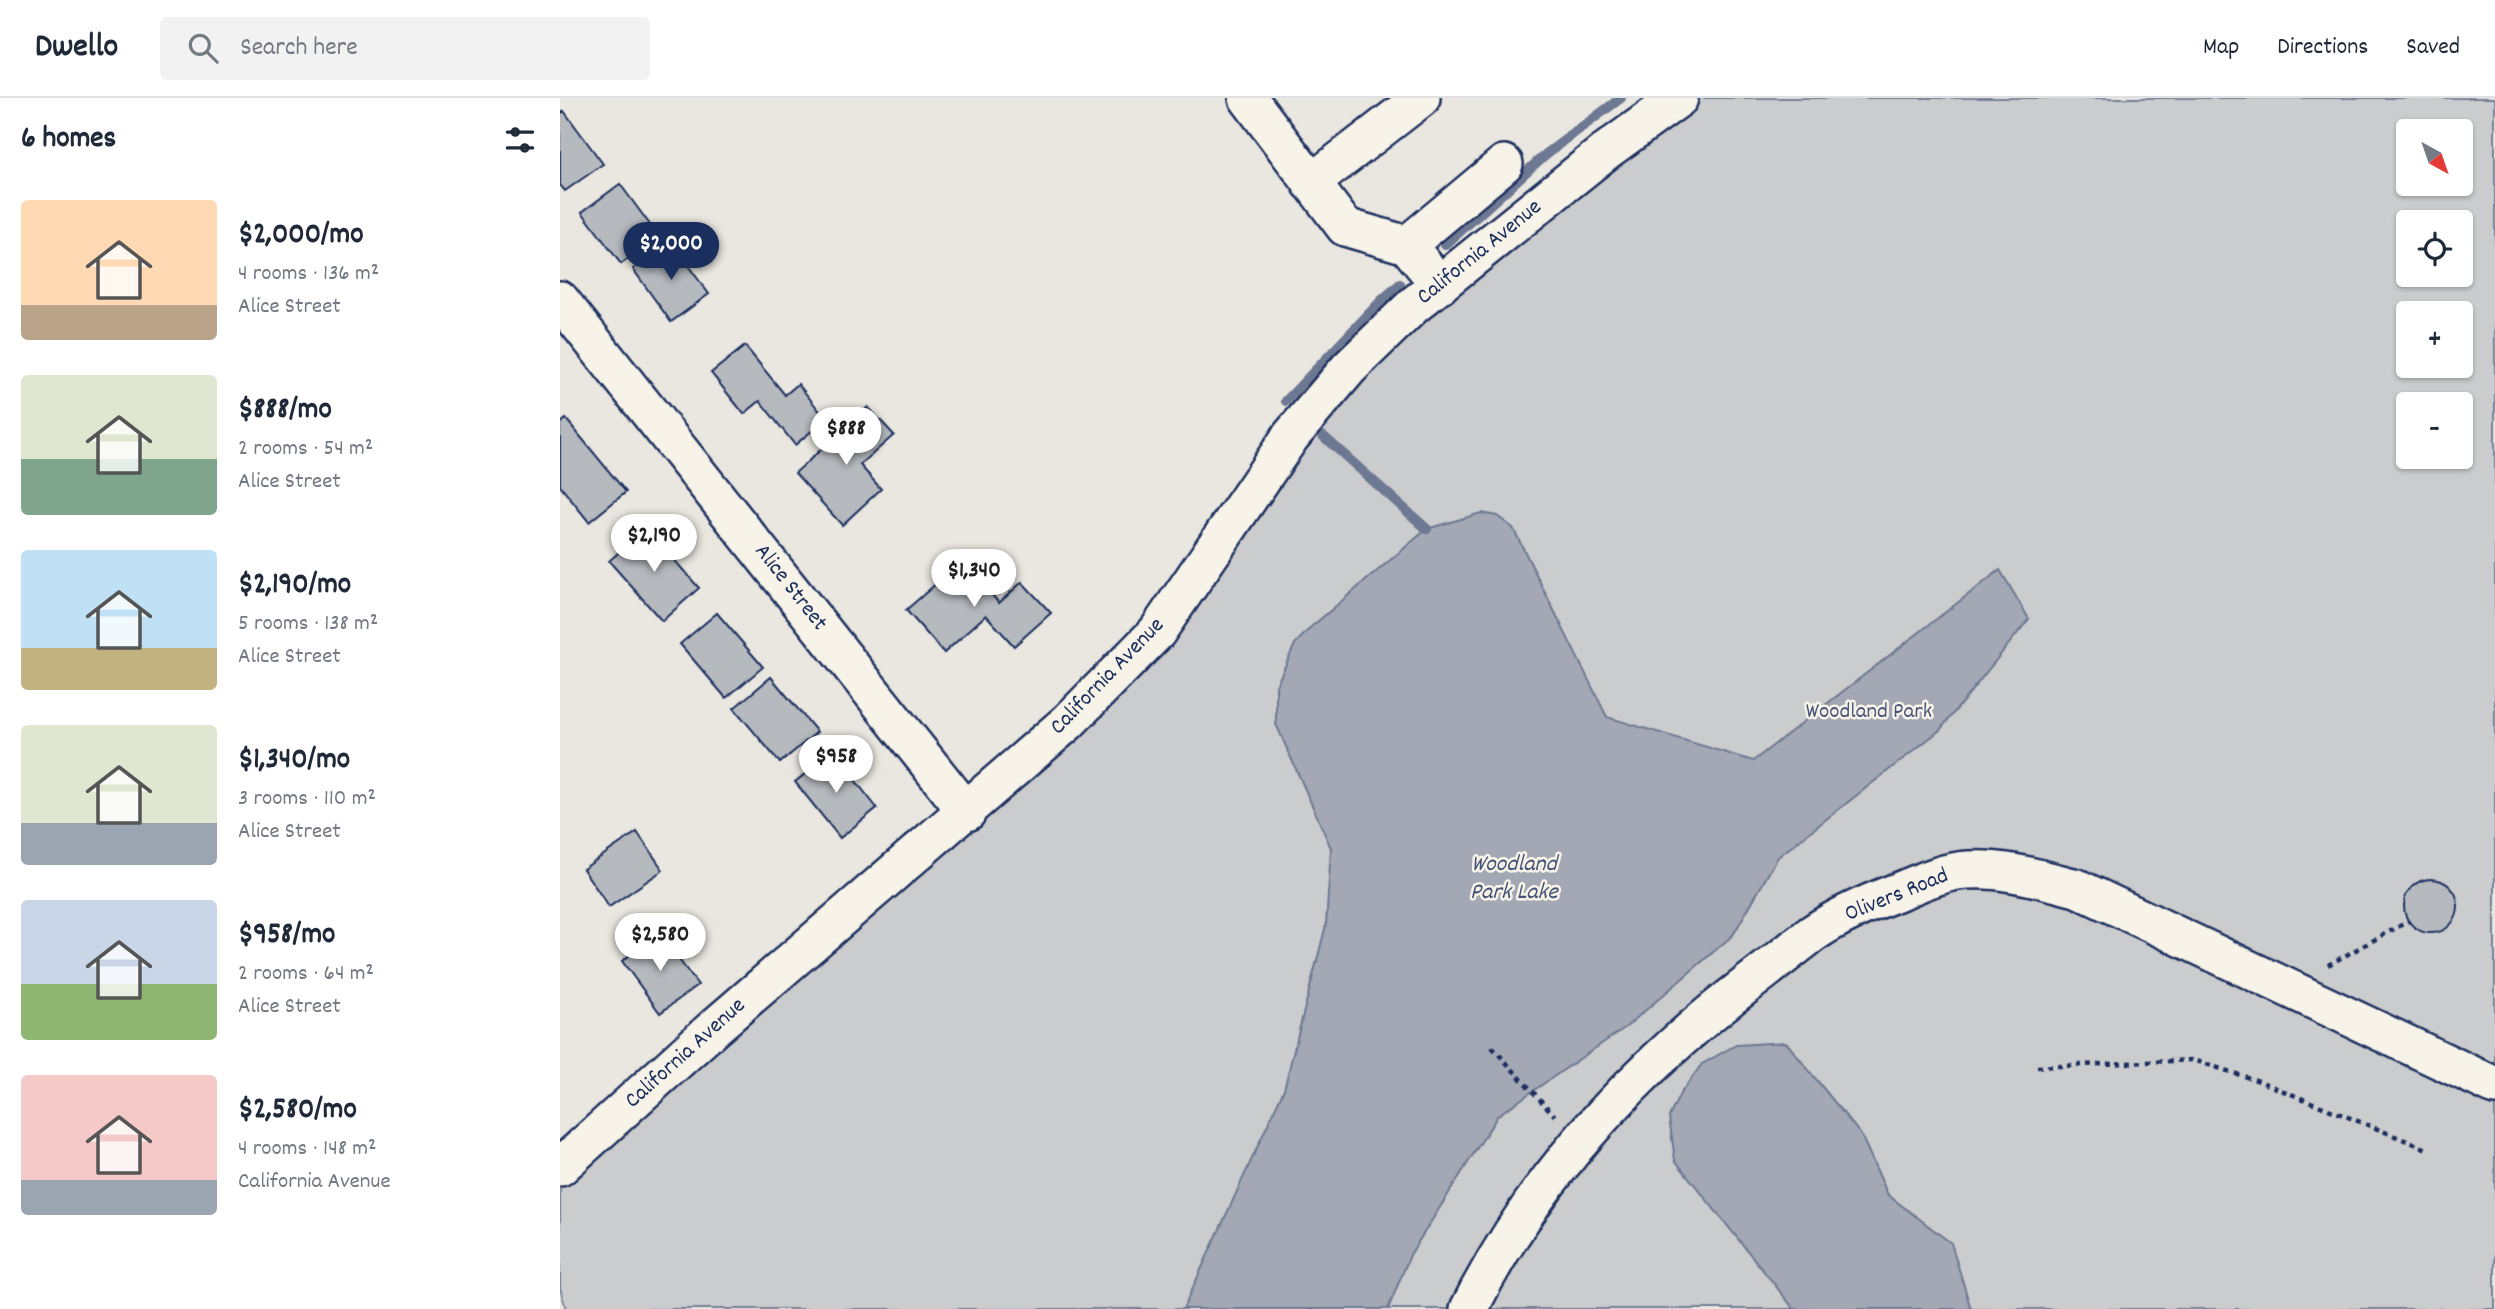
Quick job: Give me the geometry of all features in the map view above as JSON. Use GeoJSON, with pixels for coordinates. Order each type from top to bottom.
{"type":"FeatureCollection","features":[{"type":"Feature","properties":{"kind":"street"},"geometry":{"type":"LineString","coordinates":[[1248,98],[1345,227],[1407,245],[1440,285]]}},
{"type":"Feature","properties":{"kind":"street"},"geometry":{"type":"LineString","coordinates":[[1311,183],[1421,98]]}},
{"type":"Feature","properties":{"kind":"street","name":"California Avenue"},"geometry":{"type":"LineString","coordinates":[[560,1167],[716,1026],[1068,722],[1157,632],[1291,436],[1349,368],[1414,305],[1606,151],[1679,98]]}},
{"type":"Feature","properties":{"kind":"street"},"geometry":{"type":"LineString","coordinates":[[1407,245],[1504,164]]}},
{"type":"Feature","properties":{"kind":"street","name":"Alice Street"},"geometry":{"type":"LineString","coordinates":[[560,300],[967,812]]}},
{"type":"Feature","properties":{"kind":"street","name":"Olivers Road"},"geometry":{"type":"LineString","coordinates":[[1469,1309],[1522,1217],[1578,1143],[1641,1074],[1710,1013],[1814,933],[1869,903],[1926,880],[1966,870],[2024,874],[2077,888],[2495,1086]]}},
{"type":"Feature","properties":{"kind":"path"},"geometry":{"type":"LineString","coordinates":[[2287,988],[2409,921]]}},
{"type":"Feature","properties":{"kind":"path"},"geometry":{"type":"LineString","coordinates":[[1492,1047],[1541,1100]]}},
{"type":"Feature","properties":{"kind":"path"},"geometry":{"type":"LineString","coordinates":[[2037,1067],[2193,1060],[2259,1081],[2427,1149]]}},
{"type":"Feature","properties":{"kind":"green space","name":"Woodland Park"},"geometry":{"type":"Polygon","coordinates":[[[1683,98],[2495,98],[2495,1309],[566,1309],[560,1288],[560,1167],[1157,632],[1319,403],[1683,98]]]}},
{"type":"Feature","properties":{"kind":"water","name":"Woodland Park Lake"},"geometry":{"type":"Polygon","coordinates":[[[1481,513],[1497,516],[1513,528],[1607,717],[1753,761],[2000,570],[2029,619],[1940,730],[1778,857],[1733,935],[1626,1027],[1498,1115],[1410,1255],[1388,1309],[1183,1309],[1284,1089],[1326,925],[1331,848],[1276,724],[1276,686],[1295,644],[1311,627],[1427,529],[1481,513]]]}},
{"type":"Feature","properties":{"kind":"water"},"geometry":{"type":"Polygon","coordinates":[[[1786,1042],[1861,1135],[1888,1195],[1951,1243],[1971,1309],[1794,1309],[1675,1160],[1669,1117],[1680,1094],[1702,1064],[1736,1045],[1786,1042]]]}},
{"type":"Feature","properties":{"kind":"building"},"geometry":{"type":"Polygon","coordinates":[[[564,111],[603,164],[565,191],[560,185],[560,114],[564,111]]]}},
{"type":"Feature","properties":{"kind":"building"},"geometry":{"type":"Polygon","coordinates":[[[620,184],[659,237],[621,264],[582,212],[620,184]]]}},
{"type":"Feature","properties":{"kind":"building"},"geometry":{"type":"Polygon","coordinates":[[[670,241],[709,294],[671,322],[633,269],[670,241]]]}},
{"type":"Feature","properties":{"kind":"building"},"geometry":{"type":"Polygon","coordinates":[[[745,346],[785,395],[798,384],[826,419],[795,445],[760,401],[744,414],[711,373],[745,346]]]}},
{"type":"Feature","properties":{"kind":"building"},"geometry":{"type":"Polygon","coordinates":[[[868,407],[894,435],[860,465],[881,489],[842,525],[795,473],[868,407]]]}},
{"type":"Feature","properties":{"kind":"building"},"geometry":{"type":"Polygon","coordinates":[[[566,419],[626,492],[589,522],[560,486],[560,424],[566,419]]]}},
{"type":"Feature","properties":{"kind":"building"},"geometry":{"type":"Polygon","coordinates":[[[646,528],[699,588],[662,621],[609,561],[646,528]]]}},
{"type":"Feature","properties":{"kind":"building"},"geometry":{"type":"Polygon","coordinates":[[[962,561],[999,603],[1022,582],[1051,613],[1014,646],[986,615],[944,653],[906,610],[962,561]]]}},
{"type":"Feature","properties":{"kind":"building"},"geometry":{"type":"Polygon","coordinates":[[[717,613],[763,667],[726,698],[680,644],[717,613]]]}},
{"type":"Feature","properties":{"kind":"building"},"geometry":{"type":"Polygon","coordinates":[[[771,677],[817,732],[780,763],[734,708],[771,677]]]}},
{"type":"Feature","properties":{"kind":"building"},"geometry":{"type":"Polygon","coordinates":[[[833,752],[877,808],[840,838],[795,782],[833,752]]]}},
{"type":"Feature","properties":{"kind":"building"},"geometry":{"type":"Polygon","coordinates":[[[637,832],[663,870],[609,907],[583,869],[637,832]]]}},
{"type":"Feature","properties":{"kind":"building"},"geometry":{"type":"Polygon","coordinates":[[[2431,879],[2450,887],[2458,906],[2450,925],[2431,933],[2412,925],[2404,906],[2412,887],[2431,879]]]}},
{"type":"Feature","properties":{"kind":"building"},"geometry":{"type":"Polygon","coordinates":[[[659,933],[698,985],[660,1013],[622,961],[659,933]]]}},
{"type":"Feature","properties":{"kind":"waterway"},"geometry":{"type":"LineString","coordinates":[[1445,245],[1546,154],[1621,98]]}},
{"type":"Feature","properties":{"kind":"waterway"},"geometry":{"type":"LineString","coordinates":[[1286,401],[1400,284]]}},
{"type":"Feature","properties":{"kind":"waterway"},"geometry":{"type":"LineString","coordinates":[[1323,436],[1427,529]]}}]}
